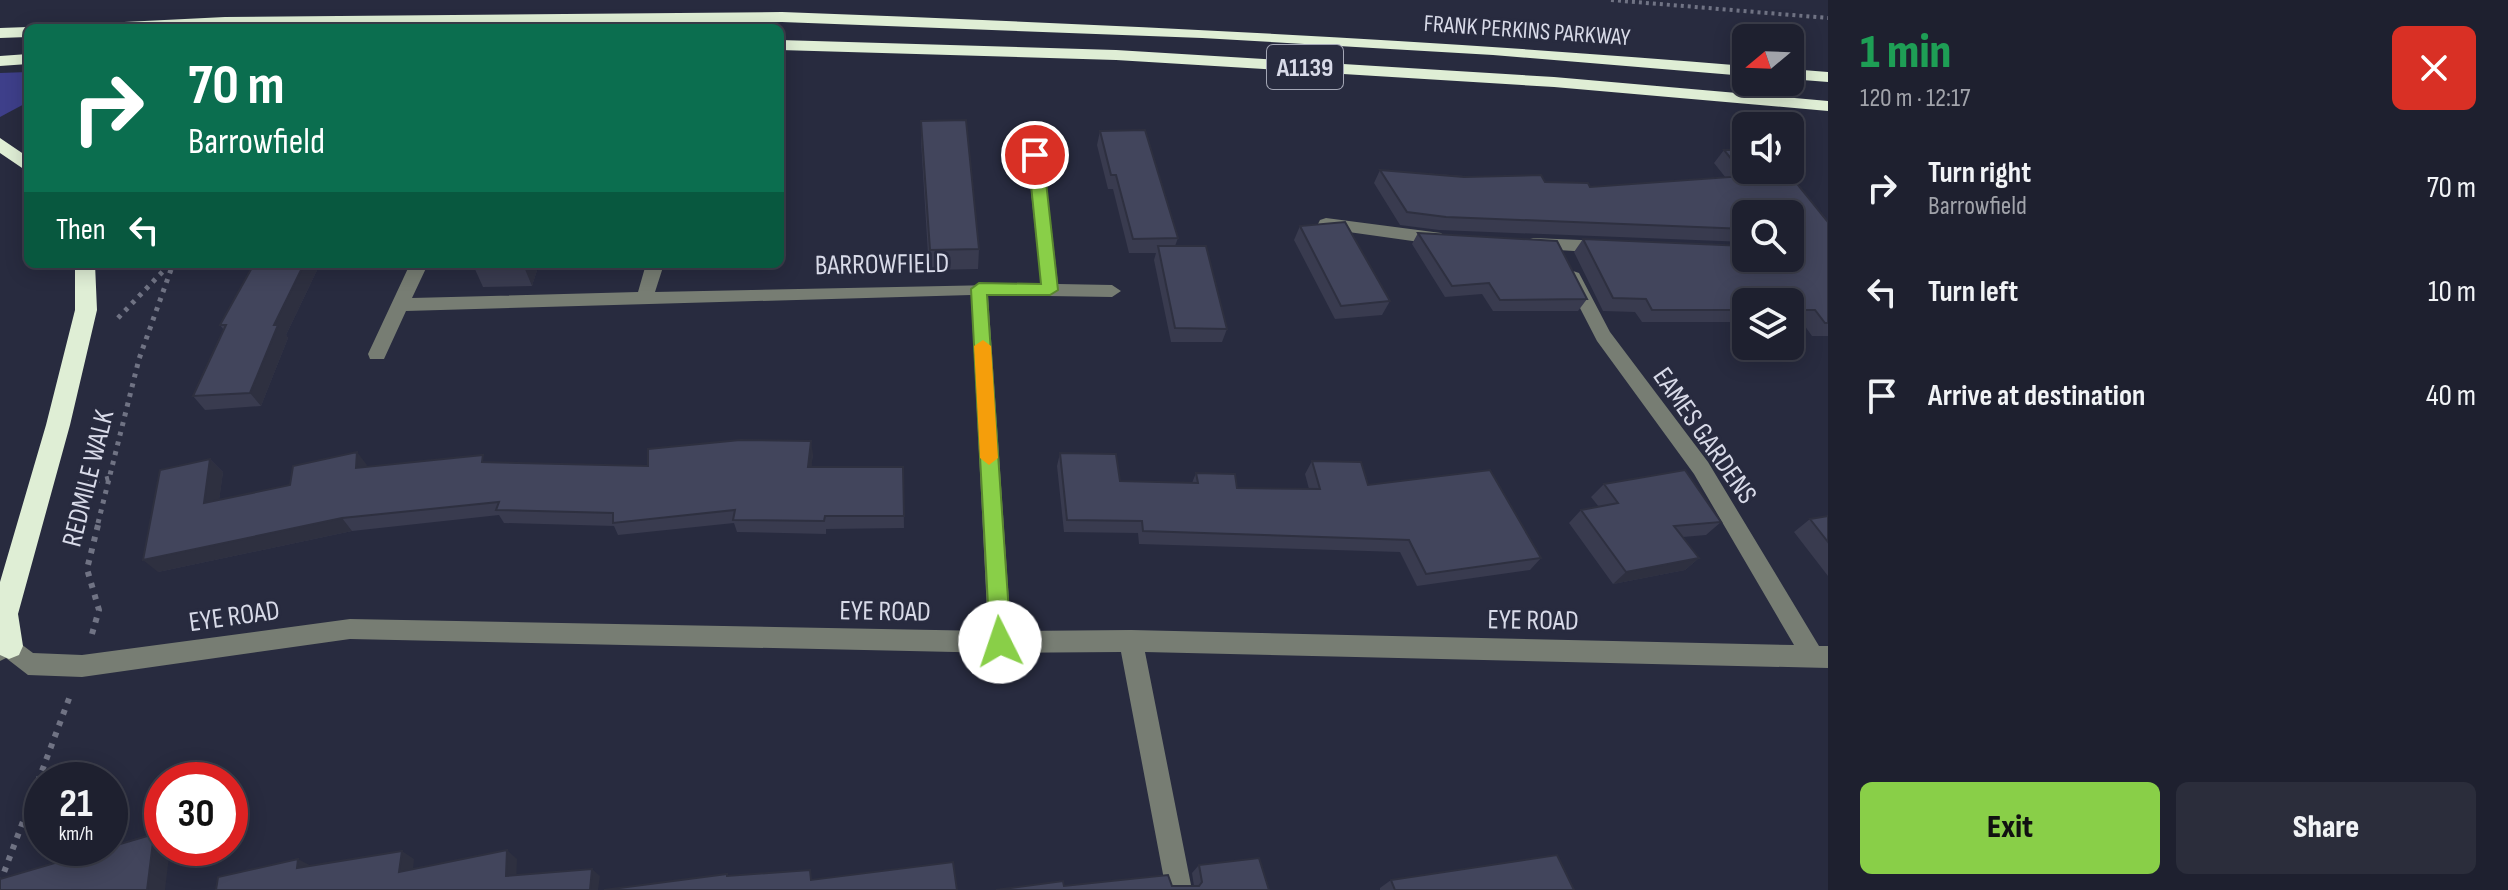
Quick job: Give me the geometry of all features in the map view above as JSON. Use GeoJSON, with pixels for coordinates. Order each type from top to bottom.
{"type":"FeatureCollection","features":[{"type":"Feature","properties":{"kind":"highway","name":"FRANK PERKINS PARKWAY"},"geometry":{"type":"LineString","coordinates":[[185,24],[782,17],[1202,33],[1493,50],[1732,70]]}},
{"type":"Feature","properties":{"kind":"highway"},"geometry":{"type":"LineString","coordinates":[[0,33],[24,32]]}},
{"type":"Feature","properties":{"kind":"highway","name":"FRANK PERKINS PARKWAY"},"geometry":{"type":"LineString","coordinates":[[784,45],[1116,55],[1554,82],[1828,106]]}},
{"type":"Feature","properties":{"kind":"highway"},"geometry":{"type":"LineString","coordinates":[[0,61],[24,59]]}},
{"type":"Feature","properties":{"kind":"highway"},"geometry":{"type":"LineString","coordinates":[[1804,75],[1828,77]]}},
{"type":"Feature","properties":{"kind":"highway"},"geometry":{"type":"LineString","coordinates":[[0,144],[24,163]]}},
{"type":"Feature","properties":{"kind":"highway"},"geometry":{"type":"LineString","coordinates":[[4,648],[4,614],[58,425],[86,310],[85,268]]}},
{"type":"Feature","properties":{"kind":"street"},"geometry":{"type":"LineString","coordinates":[[1035,155],[1050,290]]}},
{"type":"Feature","properties":{"kind":"street"},"geometry":{"type":"LineString","coordinates":[[1326,224],[1454,240]]}},
{"type":"Feature","properties":{"kind":"street"},"geometry":{"type":"LineString","coordinates":[[1513,243],[1621,247]]}},
{"type":"Feature","properties":{"kind":"street","name":"EAMES GARDENS"},"geometry":{"type":"LineString","coordinates":[[1558,245],[1603,336],[1701,468],[1820,656]]}},
{"type":"Feature","properties":{"kind":"street"},"geometry":{"type":"LineString","coordinates":[[377,354],[417,268]]}},
{"type":"Feature","properties":{"kind":"street"},"geometry":{"type":"LineString","coordinates":[[645,297],[654,268]]}},
{"type":"Feature","properties":{"kind":"street","name":"BARROWFIELD"},"geometry":{"type":"LineString","coordinates":[[979,289],[1000,642]]}},
{"type":"Feature","properties":{"kind":"street","name":"BARROWFIELD"},"geometry":{"type":"LineString","coordinates":[[402,305],[979,289],[1112,291]]}},
{"type":"Feature","properties":{"kind":"street","name":"EYE ROAD"},"geometry":{"type":"LineString","coordinates":[[4,648],[28,664],[82,666],[350,629],[1820,656]]}},
{"type":"Feature","properties":{"kind":"street"},"geometry":{"type":"LineString","coordinates":[[1131,641],[1179,890]]}},
{"type":"Feature","properties":{"kind":"path"},"geometry":{"type":"LineString","coordinates":[[1611,0],[1828,18]]}},
{"type":"Feature","properties":{"kind":"path"},"geometry":{"type":"LineString","coordinates":[[80,334],[110,326],[168,268]]}},
{"type":"Feature","properties":{"kind":"path","name":"REDMILE WALK"},"geometry":{"type":"LineString","coordinates":[[0,883],[82,666],[99,610],[87,569],[139,359],[171,268]]}},
{"type":"Feature","properties":{"kind":"shaded area"},"geometry":{"type":"Polygon","coordinates":[[[24,72],[24,104],[0,117],[0,73],[24,72]]]}},
{"type":"Feature","properties":{"kind":"building"},"geometry":{"type":"Polygon","coordinates":[[[966,120],[979,249],[930,250],[921,121],[966,120]]]}},
{"type":"Feature","properties":{"kind":"building"},"geometry":{"type":"Polygon","coordinates":[[[1145,130],[1178,238],[1133,239],[1116,175],[1111,175],[1100,131],[1145,130]]]}},
{"type":"Feature","properties":{"kind":"building"},"geometry":{"type":"Polygon","coordinates":[[[1380,170],[1464,177],[1541,175],[1545,182],[1588,183],[1590,187],[1732,177],[1732,184],[1797,184],[1828,222],[1828,323],[1815,310],[1804,310],[1804,288],[1732,288],[1732,310],[1652,310],[1646,299],[1613,298],[1583,239],[1732,245],[1732,272],[1804,272],[1804,200],[1732,200],[1732,228],[1446,217],[1407,212],[1380,170]]]}},
{"type":"Feature","properties":{"kind":"building"},"geometry":{"type":"Polygon","coordinates":[[[1345,222],[1390,301],[1341,306],[1300,226],[1345,222]]]}},
{"type":"Feature","properties":{"kind":"building"},"geometry":{"type":"Polygon","coordinates":[[[1418,233],[1557,241],[1587,299],[1500,300],[1489,283],[1452,286],[1418,233]]]}},
{"type":"Feature","properties":{"kind":"building"},"geometry":{"type":"Polygon","coordinates":[[[1158,246],[1206,246],[1227,329],[1175,328],[1158,246]]]}},
{"type":"Feature","properties":{"kind":"building"},"geometry":{"type":"Polygon","coordinates":[[[252,268],[302,268],[274,325],[278,325],[250,393],[193,396],[226,325],[220,325],[252,268]]]}},
{"type":"Feature","properties":{"kind":"building"},"geometry":{"type":"Polygon","coordinates":[[[740,440],[811,441],[808,467],[903,467],[904,516],[825,516],[824,521],[733,520],[735,510],[613,523],[613,513],[496,510],[499,502],[342,518],[143,560],[160,470],[210,459],[204,503],[290,485],[293,466],[357,452],[356,468],[483,455],[482,462],[648,466],[648,449],[740,440]]]}},
{"type":"Feature","properties":{"kind":"building"},"geometry":{"type":"Polygon","coordinates":[[[1060,453],[1116,454],[1120,481],[1198,483],[1196,473],[1235,474],[1237,488],[1320,489],[1312,461],[1361,462],[1368,485],[1490,470],[1541,558],[1426,574],[1409,540],[1143,531],[1142,521],[1067,520],[1060,453]]]}},
{"type":"Feature","properties":{"kind":"building"},"geometry":{"type":"Polygon","coordinates":[[[1685,470],[1721,522],[1674,526],[1699,558],[1626,572],[1581,510],[1618,503],[1604,484],[1685,470]]]}},
{"type":"Feature","properties":{"kind":"building"},"geometry":{"type":"Polygon","coordinates":[[[1828,516],[1828,542],[1810,519],[1828,516]]]}},
{"type":"Feature","properties":{"kind":"building"},"geometry":{"type":"Polygon","coordinates":[[[144,837],[144,866],[150,866],[147,890],[0,890],[0,879],[44,866],[128,866],[128,842],[144,837]]]}},
{"type":"Feature","properties":{"kind":"building"},"geometry":{"type":"Polygon","coordinates":[[[507,850],[506,876],[592,869],[590,890],[216,890],[218,877],[298,859],[297,868],[402,851],[399,872],[507,850]]]}},
{"type":"Feature","properties":{"kind":"building"},"geometry":{"type":"Polygon","coordinates":[[[1557,855],[1574,890],[1395,890],[1391,880],[1557,855]]]}},
{"type":"Feature","properties":{"kind":"building"},"geometry":{"type":"Polygon","coordinates":[[[1259,858],[1269,890],[996,890],[1063,881],[1064,886],[1168,875],[1172,886],[1199,886],[1202,882],[1199,865],[1259,858]]]}},
{"type":"Feature","properties":{"kind":"building"},"geometry":{"type":"Polygon","coordinates":[[[953,862],[957,890],[604,890],[727,874],[810,870],[811,880],[953,862]]]}},
{"type":"Feature","properties":{"kind":"slow traffic"},"geometry":{"type":"LineString","coordinates":[[983,346],[989,458]]}},
{"type":"Feature","properties":{"kind":"route"},"geometry":{"type":"LineString","coordinates":[[1000,642],[979,289],[1050,290],[1035,155]]}}]}
